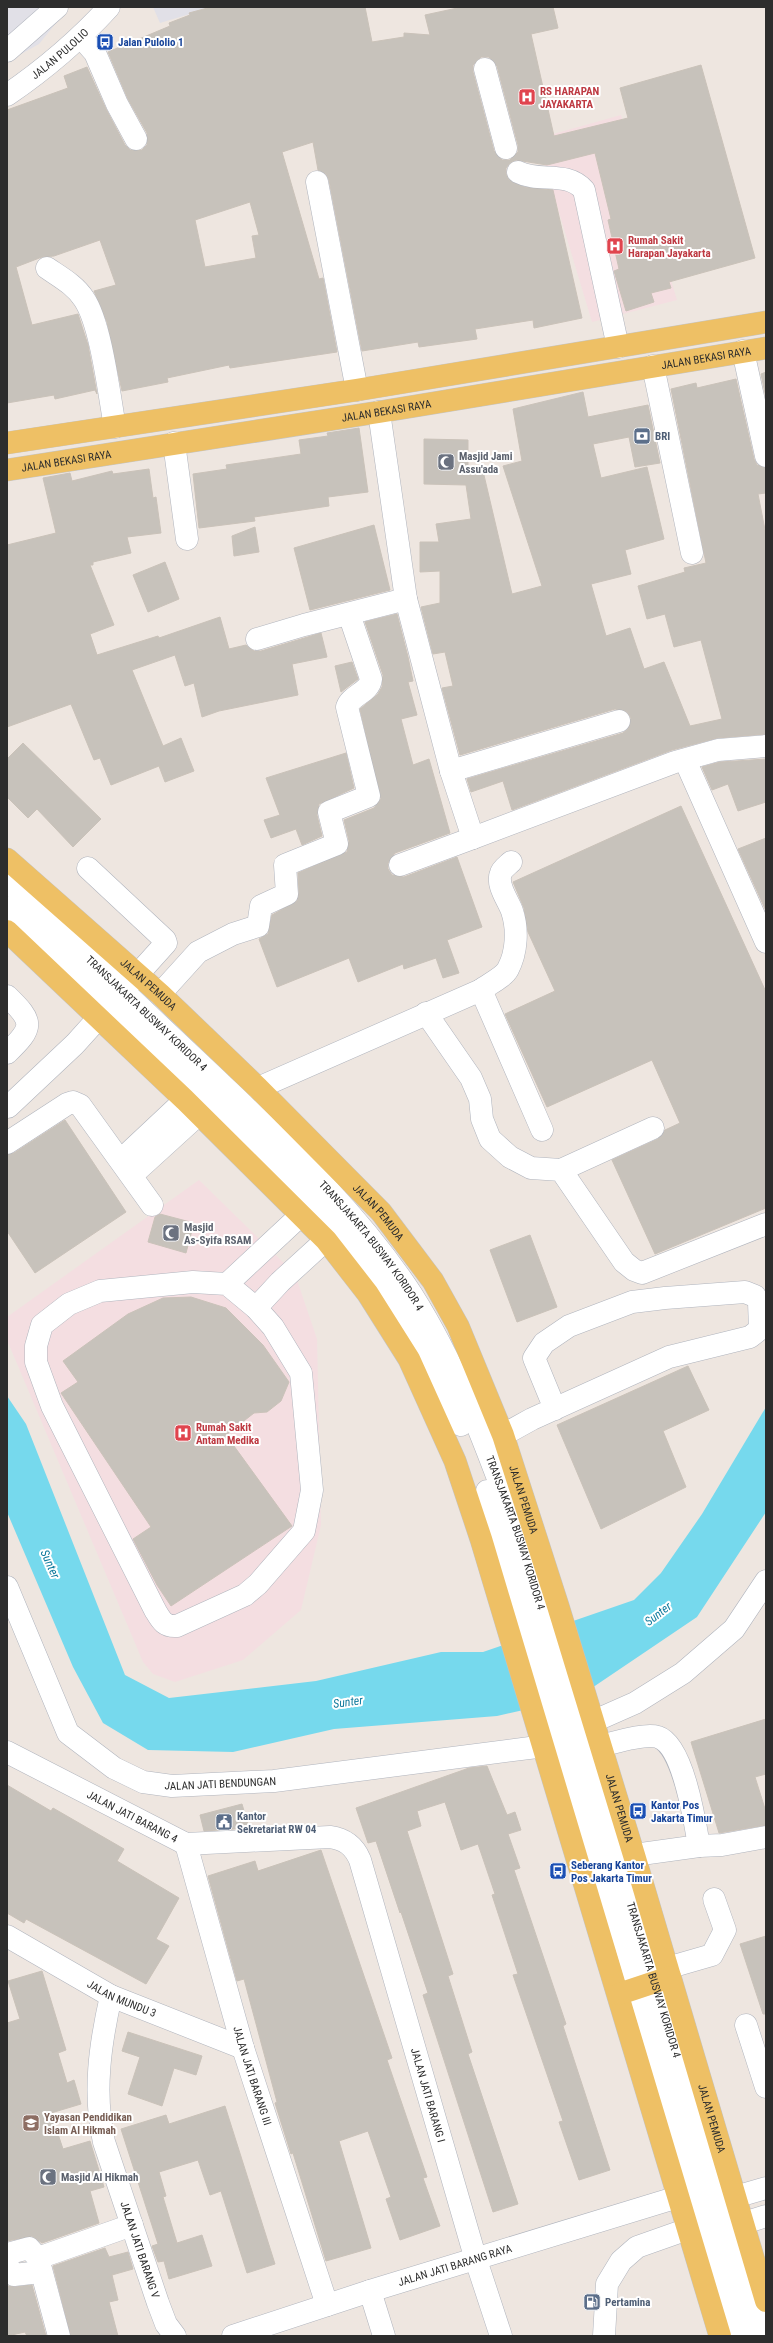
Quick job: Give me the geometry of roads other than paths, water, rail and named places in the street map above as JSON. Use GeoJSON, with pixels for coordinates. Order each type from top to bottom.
{"type":"FeatureCollection","features":[{"type":"Feature","properties":{"kind":"main road"},"geometry":{"type":"LineString","coordinates":[[7,443],[357,390],[766,322]]}},
{"type":"Feature","properties":{"kind":"main road","name":"JALAN BEKASI RAYA"},"geometry":{"type":"LineString","coordinates":[[7,470],[379,412],[766,348]]}},
{"type":"Feature","properties":{"kind":"main road"},"geometry":{"type":"LineString","coordinates":[[66,434],[70,459]]}},
{"type":"Feature","properties":{"kind":"main road","name":"JALAN PEMUDA"},"geometry":{"type":"LineString","coordinates":[[7,859],[160,994],[258,1088],[381,1212],[433,1281],[458,1326],[503,1435],[542,1613],[569,1717]]}},
{"type":"Feature","properties":{"kind":"main road","name":"JALAN PEMUDA"},"geometry":{"type":"LineString","coordinates":[[7,931],[111,1005],[192,1107],[326,1240],[368,1294],[408,1359],[456,1461],[504,1616],[569,1717],[600,1746],[634,1855],[678,2197],[720,2336]]}},
{"type":"Feature","properties":{"kind":"main road","name":"JALAN PEMUDA"},"geometry":{"type":"LineString","coordinates":[[569,1717],[545,1746],[650,1982],[735,2197],[766,2301]]}},
{"type":"Feature","properties":{"kind":"street"},"geometry":{"type":"LineString","coordinates":[[7,51],[57,7]]}},
{"type":"Feature","properties":{"kind":"street","name":"JALAN PULOLIO"},"geometry":{"type":"LineString","coordinates":[[7,95],[56,60],[81,37],[109,7]]}},
{"type":"Feature","properties":{"kind":"street"},"geometry":{"type":"LineString","coordinates":[[81,37],[95,53],[117,104],[136,139]]}},
{"type":"Feature","properties":{"kind":"street"},"geometry":{"type":"LineString","coordinates":[[485,69],[506,148]]}},
{"type":"Feature","properties":{"kind":"street"},"geometry":{"type":"LineString","coordinates":[[518,172],[528,177],[556,177],[577,182],[584,190],[618,347]]}},
{"type":"Feature","properties":{"kind":"street"},"geometry":{"type":"LineString","coordinates":[[317,182],[357,390]]}},
{"type":"Feature","properties":{"kind":"street"},"geometry":{"type":"LineString","coordinates":[[47,268],[74,286],[85,299],[94,318],[115,427]]}},
{"type":"Feature","properties":{"kind":"street"},"geometry":{"type":"LineString","coordinates":[[743,351],[766,456]]}},
{"type":"Feature","properties":{"kind":"street"},"geometry":{"type":"LineString","coordinates":[[653,366],[692,553]]}},
{"type":"Feature","properties":{"kind":"street"},"geometry":{"type":"LineString","coordinates":[[379,412],[387,480],[406,599],[451,772],[473,838]]}},
{"type":"Feature","properties":{"kind":"street"},"geometry":{"type":"LineString","coordinates":[[174,444],[187,539]]}},
{"type":"Feature","properties":{"kind":"street"},"geometry":{"type":"LineString","coordinates":[[257,639],[304,625],[406,599]]}},
{"type":"Feature","properties":{"kind":"street"},"geometry":{"type":"LineString","coordinates":[[160,994],[198,952],[233,934],[258,926],[261,906],[288,894],[285,865],[337,844],[329,812],[369,796],[347,707],[348,702],[369,686],[371,679],[349,614]]}},
{"type":"Feature","properties":{"kind":"street"},"geometry":{"type":"LineString","coordinates":[[451,772],[619,721]]}},
{"type":"Feature","properties":{"kind":"street"},"geometry":{"type":"LineString","coordinates":[[400,865],[685,760],[718,750],[766,746]]}},
{"type":"Feature","properties":{"kind":"street"},"geometry":{"type":"LineString","coordinates":[[685,760],[766,942]]}},
{"type":"Feature","properties":{"kind":"street"},"geometry":{"type":"LineString","coordinates":[[258,1088],[426,1013],[482,990],[508,970],[515,949],[515,927],[512,912],[502,890],[500,878],[501,873],[511,862]]}},
{"type":"Feature","properties":{"kind":"street"},"geometry":{"type":"LineString","coordinates":[[27,1132],[8,1106],[111,1005],[166,942],[88,868]]}},
{"type":"Feature","properties":{"kind":"street","name":"TRANSJAKARTA BUSWAY KORIDOR 4"},"geometry":{"type":"LineString","coordinates":[[7,880],[111,1005]]}},
{"type":"Feature","properties":{"kind":"street","name":"TRANSJAKARTA BUSWAY KORIDOR 4"},"geometry":{"type":"LineString","coordinates":[[7,907],[111,1005],[287,1148],[318,1180],[378,1248],[412,1296],[454,1373],[493,1466],[519,1535],[542,1613],[569,1717],[650,1982],[762,2336]]}},
{"type":"Feature","properties":{"kind":"street"},"geometry":{"type":"LineString","coordinates":[[482,990],[542,1130]]}},
{"type":"Feature","properties":{"kind":"street"},"geometry":{"type":"LineString","coordinates":[[7,996],[26,1017],[28,1028],[23,1037],[7,1053]]}},
{"type":"Feature","properties":{"kind":"street"},"geometry":{"type":"LineString","coordinates":[[426,1013],[471,1078],[480,1099],[482,1119],[490,1139],[510,1157],[531,1168],[561,1170],[653,1128]]}},
{"type":"Feature","properties":{"kind":"street"},"geometry":{"type":"LineString","coordinates":[[7,1143],[27,1132],[73,1102],[80,1104],[152,1205]]}},
{"type":"Feature","properties":{"kind":"street"},"geometry":{"type":"LineString","coordinates":[[127,1168],[192,1107]]}},
{"type":"Feature","properties":{"kind":"street"},"geometry":{"type":"LineString","coordinates":[[561,1170],[624,1262],[638,1272],[642,1273],[766,1224]]}},
{"type":"Feature","properties":{"kind":"street"},"geometry":{"type":"LineString","coordinates":[[227,1284],[301,1215]]}},
{"type":"Feature","properties":{"kind":"street"},"geometry":{"type":"LineString","coordinates":[[256,1308],[280,1282],[326,1240]]}},
{"type":"Feature","properties":{"kind":"street"},"geometry":{"type":"LineString","coordinates":[[193,1282],[227,1284],[256,1308],[273,1327],[301,1373],[312,1490],[310,1511],[304,1531],[258,1584],[245,1594],[177,1626],[169,1627],[163,1624],[155,1610],[52,1406],[36,1362],[36,1346],[42,1325],[69,1304],[100,1291],[193,1282]]}},
{"type":"Feature","properties":{"kind":"street"},"geometry":{"type":"LineString","coordinates":[[503,1435],[555,1408],[670,1357],[750,1337],[760,1328],[759,1302],[755,1296],[745,1292],[632,1302],[569,1326],[544,1343],[534,1358],[555,1408]]}},
{"type":"Feature","properties":{"kind":"street"},"geometry":{"type":"LineString","coordinates":[[569,1717],[635,1703],[683,1673],[734,1629],[766,1581]]}},
{"type":"Feature","properties":{"kind":"street","name":"JALAN JATI BENDUNGAN"},"geometry":{"type":"LineString","coordinates":[[7,1587],[68,1733],[114,1768],[143,1782],[172,1786],[274,1781],[545,1746]]}},
{"type":"Feature","properties":{"kind":"street"},"geometry":{"type":"LineString","coordinates":[[600,1746],[649,1736],[658,1737],[666,1742],[673,1751],[688,1790],[699,1846]]}},
{"type":"Feature","properties":{"kind":"street","name":"JALAN JATI BARANG 4"},"geometry":{"type":"LineString","coordinates":[[7,1752],[186,1844],[330,1837],[346,1842],[357,1853]]}},
{"type":"Feature","properties":{"kind":"street"},"geometry":{"type":"LineString","coordinates":[[634,1855],[699,1846],[722,1845],[766,1837]]}},
{"type":"Feature","properties":{"kind":"street","name":"JALAN JATI BARANG III"},"geometry":{"type":"LineString","coordinates":[[186,1844],[243,2048],[327,2306]]}},
{"type":"Feature","properties":{"kind":"street","name":"JALAN JATI BARANG I"},"geometry":{"type":"LineString","coordinates":[[357,1853],[476,2260],[500,2336]]}},
{"type":"Feature","properties":{"kind":"street"},"geometry":{"type":"LineString","coordinates":[[650,1982],[712,1955],[724,1930],[714,1899]]}},
{"type":"Feature","properties":{"kind":"street","name":"JALAN MUNDU 3"},"geometry":{"type":"LineString","coordinates":[[7,1936],[111,1996],[243,2048]]}},
{"type":"Feature","properties":{"kind":"street","name":"TRANSJAKARTA BUSWAY KORIDOR 4"},"geometry":{"type":"LineString","coordinates":[[650,1982],[742,2336]]}},
{"type":"Feature","properties":{"kind":"street","name":"JALAN JATI BARANG V"},"geometry":{"type":"LineString","coordinates":[[111,1996],[101,2041],[98,2117],[104,2142],[158,2303],[166,2324],[175,2336]]}},
{"type":"Feature","properties":{"kind":"street"},"geometry":{"type":"LineString","coordinates":[[746,2025],[766,2088]]}},
{"type":"Feature","properties":{"kind":"street"},"geometry":{"type":"LineString","coordinates":[[735,2197],[766,2188]]}},
{"type":"Feature","properties":{"kind":"street","name":"JALAN JATI BARANG RAYA"},"geometry":{"type":"LineString","coordinates":[[233,2336],[370,2291],[476,2260],[678,2197]]}},
{"type":"Feature","properties":{"kind":"street"},"geometry":{"type":"LineString","coordinates":[[744,2223],[766,2216]]}},
{"type":"Feature","properties":{"kind":"street"},"geometry":{"type":"LineString","coordinates":[[7,2265],[14,2274],[39,2265],[132,2225]]}},
{"type":"Feature","properties":{"kind":"street"},"geometry":{"type":"LineString","coordinates":[[604,2336],[607,2284],[621,2261],[637,2247],[688,2229]]}},
{"type":"Feature","properties":{"kind":"street"},"geometry":{"type":"LineString","coordinates":[[7,2254],[29,2248],[39,2265],[59,2336]]}},
{"type":"Feature","properties":{"kind":"street"},"geometry":{"type":"LineString","coordinates":[[370,2291],[384,2336]]}},
{"type":"Feature","properties":{"kind":"water","name":"Sunter"},"geometry":{"type":"Polygon","coordinates":[[[7,1396],[26,1424],[125,1675],[169,1698],[316,1681],[441,1652],[483,1652],[634,1600],[661,1573],[702,1514],[766,1407],[766,1512],[697,1617],[577,1698],[497,1716],[334,1729],[233,1752],[148,1750],[103,1723],[73,1667],[7,1512],[7,1396]]]}},
{"type":"Feature","properties":{"kind":"place","name":"Jalan Pulolio 1"},"geometry":{"type":"Point","coordinates":[105,42]}},
{"type":"Feature","properties":{"kind":"place","name":"RS HARAPAN JAYAKARTA"},"geometry":{"type":"Point","coordinates":[527,97]}},
{"type":"Feature","properties":{"kind":"place","name":"Rumah Sakit Harapan Jayakarta"},"geometry":{"type":"Point","coordinates":[615,246]}},
{"type":"Feature","properties":{"kind":"place","name":"BRI"},"geometry":{"type":"Point","coordinates":[642,436]}},
{"type":"Feature","properties":{"kind":"place","name":"Masjid Jami Assu'ada"},"geometry":{"type":"Point","coordinates":[446,462]}},
{"type":"Feature","properties":{"kind":"place","name":"Masjid As-Syifa RSAM"},"geometry":{"type":"Point","coordinates":[171,1233]}},
{"type":"Feature","properties":{"kind":"place","name":"Rumah Sakit Antam Medika"},"geometry":{"type":"Point","coordinates":[183,1433]}},
{"type":"Feature","properties":{"kind":"place","name":"Kantor Pos Jakarta Timur"},"geometry":{"type":"Point","coordinates":[638,1811]}},
{"type":"Feature","properties":{"kind":"place","name":"Kantor Sekretariat RW 04"},"geometry":{"type":"Point","coordinates":[224,1822]}},
{"type":"Feature","properties":{"kind":"place","name":"Seberang Kantor Pos Jakarta Timur"},"geometry":{"type":"Point","coordinates":[558,1871]}},
{"type":"Feature","properties":{"kind":"place","name":"Yayasan Pendidikan Islam Al Hikmah"},"geometry":{"type":"Point","coordinates":[31,2123]}},
{"type":"Feature","properties":{"kind":"place","name":"Masjid Al Hikmah"},"geometry":{"type":"Point","coordinates":[48,2177]}},
{"type":"Feature","properties":{"kind":"place","name":"Pertamina"},"geometry":{"type":"Point","coordinates":[592,2302]}}]}
